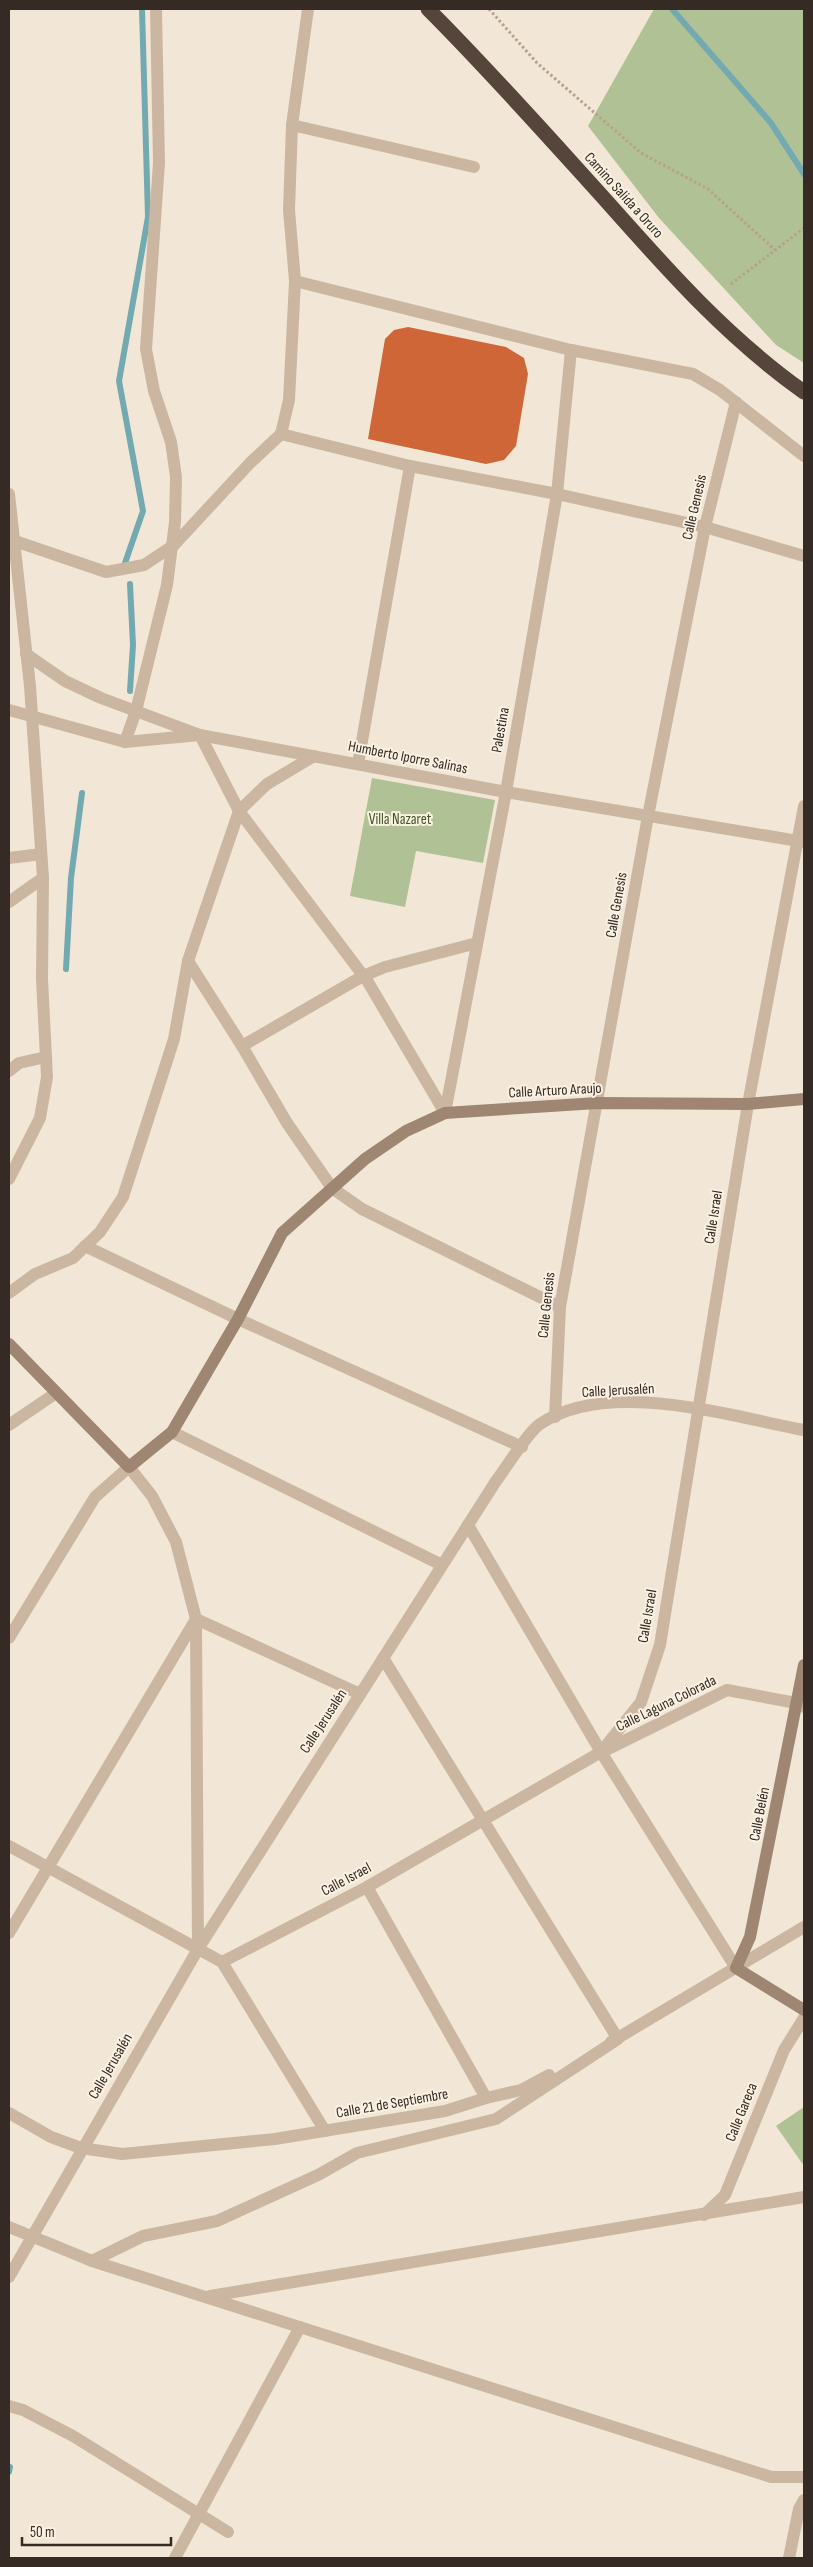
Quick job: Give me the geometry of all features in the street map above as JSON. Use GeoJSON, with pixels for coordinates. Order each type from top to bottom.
{"type":"FeatureCollection","features":[{"type":"Feature","properties":{"kind":"highway","name":"Camino Salida a Oruro"},"geometry":{"type":"LineString","coordinates":[[428,9],[501,83],[662,264],[729,333],[804,392]]}},
{"type":"Feature","properties":{"kind":"street"},"geometry":{"type":"LineString","coordinates":[[125,742],[136,711],[167,585],[172,547],[176,477],[171,442],[154,391],[146,349],[159,163],[156,9]]}},
{"type":"Feature","properties":{"kind":"street"},"geometry":{"type":"LineString","coordinates":[[11,540],[106,572],[144,565],[172,547],[250,463],[281,434],[289,400],[294,281],[289,210],[292,125],[308,9]]}},
{"type":"Feature","properties":{"kind":"street"},"geometry":{"type":"LineString","coordinates":[[292,125],[474,167]]}},
{"type":"Feature","properties":{"kind":"street"},"geometry":{"type":"LineString","coordinates":[[294,281],[571,350],[693,374],[720,390],[804,456]]}},
{"type":"Feature","properties":{"kind":"street","name":"Palestina"},"geometry":{"type":"LineString","coordinates":[[445,1113],[506,792],[557,494],[571,350]]}},
{"type":"Feature","properties":{"kind":"street","name":"Calle Genesis"},"geometry":{"type":"LineString","coordinates":[[555,1418],[560,1307],[648,816],[705,527],[736,402]]}},
{"type":"Feature","properties":{"kind":"street"},"geometry":{"type":"LineString","coordinates":[[281,434],[410,466],[557,494],[705,527],[804,556]]}},
{"type":"Feature","properties":{"kind":"street"},"geometry":{"type":"LineString","coordinates":[[358,764],[410,466]]}},
{"type":"Feature","properties":{"kind":"street"},"geometry":{"type":"LineString","coordinates":[[9,494],[11,540],[26,654],[43,878],[42,980],[47,1077],[40,1118],[9,1179]]}},
{"type":"Feature","properties":{"kind":"street"},"geometry":{"type":"LineString","coordinates":[[26,654],[65,681],[200,735],[240,811],[363,976],[445,1113]]}},
{"type":"Feature","properties":{"kind":"street","name":"Humberto Iporre Salinas"},"geometry":{"type":"LineString","coordinates":[[9,710],[125,742],[200,735],[506,792],[801,841]]}},
{"type":"Feature","properties":{"kind":"street"},"geometry":{"type":"LineString","coordinates":[[9,1294],[35,1274],[73,1258],[100,1232],[123,1197],[174,1039],[188,961],[240,811],[267,784],[314,756]]}},
{"type":"Feature","properties":{"kind":"street","name":"Calle Israel"},"geometry":{"type":"LineString","coordinates":[[222,1962],[367,1886],[601,1752],[641,1702],[660,1645],[748,1104],[801,841],[804,806]]}},
{"type":"Feature","properties":{"kind":"street"},"geometry":{"type":"LineString","coordinates":[[9,858],[41,854]]}},
{"type":"Feature","properties":{"kind":"street"},"geometry":{"type":"LineString","coordinates":[[9,902],[43,878]]}},
{"type":"Feature","properties":{"kind":"street"},"geometry":{"type":"LineString","coordinates":[[242,1046],[363,976],[385,967],[477,943]]}},
{"type":"Feature","properties":{"kind":"street"},"geometry":{"type":"LineString","coordinates":[[188,961],[242,1046],[287,1123],[332,1188],[362,1209],[560,1307]]}},
{"type":"Feature","properties":{"kind":"street"},"geometry":{"type":"LineString","coordinates":[[9,1071],[19,1063],[46,1057]]}},
{"type":"Feature","properties":{"kind":"street","name":"Calle Arturo Araujo"},"geometry":{"type":"LineString","coordinates":[[172,1432],[238,1319],[282,1232],[365,1159],[406,1130],[445,1113],[597,1103],[748,1104],[804,1099]]}},
{"type":"Feature","properties":{"kind":"street"},"geometry":{"type":"LineString","coordinates":[[85,1246],[238,1319],[522,1447]]}},
{"type":"Feature","properties":{"kind":"street"},"geometry":{"type":"LineString","coordinates":[[9,1344],[129,1467],[152,1496],[176,1542],[196,1619],[198,1948]]}},
{"type":"Feature","properties":{"kind":"street"},"geometry":{"type":"LineString","coordinates":[[9,1425],[56,1393]]}},
{"type":"Feature","properties":{"kind":"street","name":"Calle Jerusalén"},"geometry":{"type":"LineString","coordinates":[[9,2277],[30,2236],[198,1948],[496,1481],[539,1424],[582,1405],[650,1401],[804,1430]]}},
{"type":"Feature","properties":{"kind":"street"},"geometry":{"type":"LineString","coordinates":[[9,1638],[95,1497],[172,1432],[442,1565]]}},
{"type":"Feature","properties":{"kind":"street"},"geometry":{"type":"LineString","coordinates":[[468,1525],[601,1752],[736,1968],[804,2010]]}},
{"type":"Feature","properties":{"kind":"street"},"geometry":{"type":"LineString","coordinates":[[196,1619],[360,1694]]}},
{"type":"Feature","properties":{"kind":"street"},"geometry":{"type":"LineString","coordinates":[[9,1933],[196,1619]]}},
{"type":"Feature","properties":{"kind":"street"},"geometry":{"type":"LineString","coordinates":[[92,2261],[143,2236],[217,2221],[318,2174],[357,2153],[496,2119],[618,2039],[383,1658]]}},
{"type":"Feature","properties":{"kind":"street","name":"Calle Belén"},"geometry":{"type":"LineString","coordinates":[[736,1968],[750,1937],[800,1705],[804,1665]]}},
{"type":"Feature","properties":{"kind":"street","name":"Calle Laguna Colorada"},"geometry":{"type":"LineString","coordinates":[[601,1752],[728,1690],[800,1705]]}},
{"type":"Feature","properties":{"kind":"street"},"geometry":{"type":"LineString","coordinates":[[9,1846],[222,1962],[326,2131]]}},
{"type":"Feature","properties":{"kind":"street"},"geometry":{"type":"LineString","coordinates":[[367,1886],[486,2098]]}},
{"type":"Feature","properties":{"kind":"street","name":"Calle 21 de Septiembre"},"geometry":{"type":"LineString","coordinates":[[9,2113],[52,2137],[81,2148],[122,2154],[275,2139],[444,2111],[520,2090],[618,2039],[804,1926]]}},
{"type":"Feature","properties":{"kind":"street","name":"Calle Gareca"},"geometry":{"type":"LineString","coordinates":[[704,2215],[725,2195],[784,2050],[804,2018]]}},
{"type":"Feature","properties":{"kind":"street"},"geometry":{"type":"LineString","coordinates":[[206,2297],[804,2197]]}},
{"type":"Feature","properties":{"kind":"street"},"geometry":{"type":"LineString","coordinates":[[9,2227],[92,2261],[771,2477],[804,2477]]}},
{"type":"Feature","properties":{"kind":"street"},"geometry":{"type":"LineString","coordinates":[[175,2558],[300,2327]]}},
{"type":"Feature","properties":{"kind":"street"},"geometry":{"type":"LineString","coordinates":[[9,2406],[23,2410],[73,2436],[228,2532]]}},
{"type":"Feature","properties":{"kind":"street"},"geometry":{"type":"LineString","coordinates":[[789,2558],[799,2509],[804,2500]]}},
{"type":"Feature","properties":{"kind":"path"},"geometry":{"type":"LineString","coordinates":[[489,9],[537,63],[641,153],[708,189],[775,250]]}},
{"type":"Feature","properties":{"kind":"path"},"geometry":{"type":"LineString","coordinates":[[731,284],[804,228]]}},
{"type":"Feature","properties":{"kind":"green space"},"geometry":{"type":"Polygon","coordinates":[[[654,9],[804,9],[804,363],[776,345],[659,218],[588,126],[654,9]]]}},
{"type":"Feature","properties":{"kind":"green space","name":"Villa Nazaret"},"geometry":{"type":"Polygon","coordinates":[[[372,778],[495,800],[483,863],[416,851],[405,907],[350,896],[372,778]]]}},
{"type":"Feature","properties":{"kind":"green space"},"geometry":{"type":"Polygon","coordinates":[[[804,2107],[804,2166],[776,2126],[804,2107]]]}},
{"type":"Feature","properties":{"kind":"building"},"geometry":{"type":"Polygon","coordinates":[[[408,327],[506,347],[524,358],[528,374],[516,446],[504,460],[486,464],[368,439],[385,339],[394,330],[408,327]]]}},
{"type":"Feature","properties":{"kind":"waterway"},"geometry":{"type":"LineString","coordinates":[[125,563],[143,511],[119,381],[148,217],[142,9]]}},
{"type":"Feature","properties":{"kind":"waterway"},"geometry":{"type":"LineString","coordinates":[[672,9],[771,123],[804,174]]}},
{"type":"Feature","properties":{"kind":"waterway"},"geometry":{"type":"LineString","coordinates":[[130,584],[133,645],[130,691]]}},
{"type":"Feature","properties":{"kind":"waterway"},"geometry":{"type":"LineString","coordinates":[[66,969],[71,878],[82,793]]}},
{"type":"Feature","properties":{"kind":"waterway"},"geometry":{"type":"LineString","coordinates":[[9,2472],[10,2467]]}}]}
